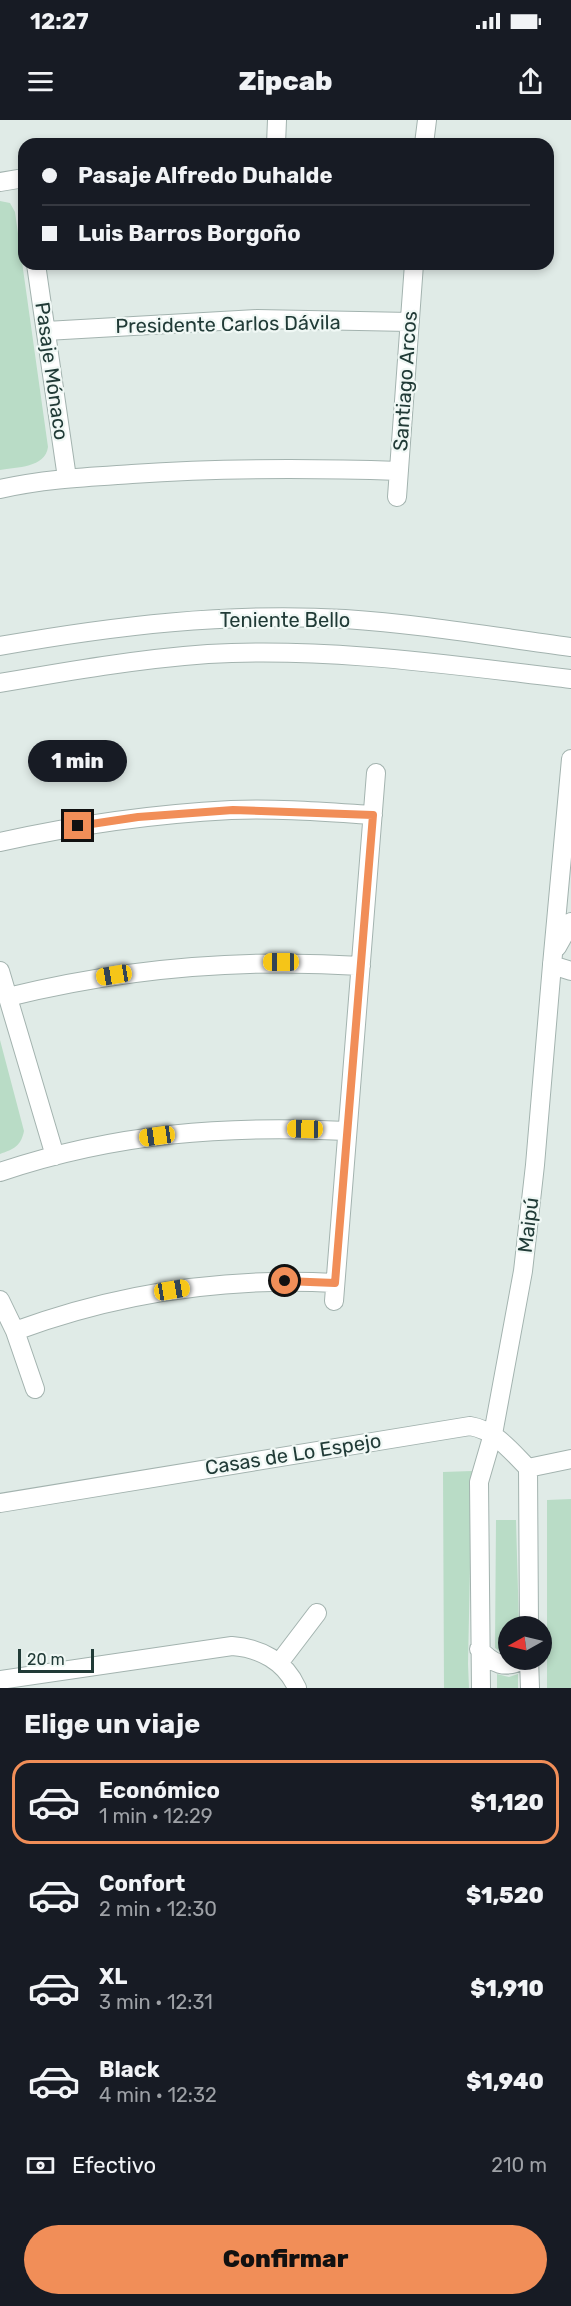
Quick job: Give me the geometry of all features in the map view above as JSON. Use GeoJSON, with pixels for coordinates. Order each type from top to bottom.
{"type":"FeatureCollection","features":[{"type":"Feature","properties":{"kind":"street"},"geometry":{"type":"LineString","coordinates":[[276,138],[277,120]]}},
{"type":"Feature","properties":{"kind":"street"},"geometry":{"type":"LineString","coordinates":[[425,138],[427,120]]}},
{"type":"Feature","properties":{"kind":"street"},"geometry":{"type":"LineString","coordinates":[[0,182],[18,179]]}},
{"type":"Feature","properties":{"kind":"street","name":"Pasaje Mónaco"},"geometry":{"type":"LineString","coordinates":[[37,270],[67,478]]}},
{"type":"Feature","properties":{"kind":"street","name":"Santiago Arcos"},"geometry":{"type":"LineString","coordinates":[[397,497],[414,270]]}},
{"type":"Feature","properties":{"kind":"street","name":"Presidente Carlos Dávila"},"geometry":{"type":"LineString","coordinates":[[46,331],[258,319],[410,322]]}},
{"type":"Feature","properties":{"kind":"street"},"geometry":{"type":"LineString","coordinates":[[0,489],[67,478],[222,468],[399,471]]}},
{"type":"Feature","properties":{"kind":"street","name":"Teniente Bello"},"geometry":{"type":"LineString","coordinates":[[0,646],[137,626],[273,617],[345,619],[571,646]]}},
{"type":"Feature","properties":{"kind":"street","name":"Teniente Bello"},"geometry":{"type":"LineString","coordinates":[[0,683],[146,660],[254,653],[330,654],[571,679]]}},
{"type":"Feature","properties":{"kind":"street","name":"Maipú"},"geometry":{"type":"LineString","coordinates":[[481,1688],[479,1482],[493,1434],[523,1271],[535,1165],[571,770]]}},
{"type":"Feature","properties":{"kind":"street"},"geometry":{"type":"LineString","coordinates":[[15,1331],[111,1301],[185,1288],[260,1282],[334,1292],[376,773]]}},
{"type":"Feature","properties":{"kind":"street"},"geometry":{"type":"LineString","coordinates":[[0,842],[78,826],[186,813],[233,810],[373,815]]}},
{"type":"Feature","properties":{"kind":"street"},"geometry":{"type":"LineString","coordinates":[[571,922],[553,960],[571,970]]}},
{"type":"Feature","properties":{"kind":"street"},"geometry":{"type":"LineString","coordinates":[[8,997],[84,979],[174,967],[266,962],[361,966]]}},
{"type":"Feature","properties":{"kind":"street"},"geometry":{"type":"LineString","coordinates":[[0,971],[55,1156]]}},
{"type":"Feature","properties":{"kind":"street"},"geometry":{"type":"LineString","coordinates":[[0,1172],[111,1143],[206,1131],[267,1129],[348,1131]]}},
{"type":"Feature","properties":{"kind":"street"},"geometry":{"type":"LineString","coordinates":[[0,1300],[15,1331],[35,1389]]}},
{"type":"Feature","properties":{"kind":"street","name":"Casas de Lo Espejo"},"geometry":{"type":"LineString","coordinates":[[0,1503],[470,1426],[480,1427],[493,1434],[528,1468]]}},
{"type":"Feature","properties":{"kind":"street"},"geometry":{"type":"LineString","coordinates":[[529,1616],[528,1468],[571,1459]]}},
{"type":"Feature","properties":{"kind":"street"},"geometry":{"type":"LineString","coordinates":[[279,1663],[317,1613]]}},
{"type":"Feature","properties":{"kind":"street"},"geometry":{"type":"LineString","coordinates":[[0,1680],[232,1646],[255,1650],[279,1663],[297,1688]]}},
{"type":"Feature","properties":{"kind":"street"},"geometry":{"type":"LineString","coordinates":[[479,1649],[498,1664]]}},
{"type":"Feature","properties":{"kind":"street"},"geometry":{"type":"LineString","coordinates":[[529,1670],[530,1688]]}},
{"type":"Feature","properties":{"kind":"green space"},"geometry":{"type":"Polygon","coordinates":[[[0,201],[10,203],[15,212],[18,233],[18,270],[23,270],[48,447],[46,454],[36,463],[0,470],[0,201]]]}},
{"type":"Feature","properties":{"kind":"green space"},"geometry":{"type":"Polygon","coordinates":[[[0,1040],[24,1131],[16,1146],[0,1154],[0,1040]]]}},
{"type":"Feature","properties":{"kind":"green space"},"geometry":{"type":"Polygon","coordinates":[[[472,1471],[469,1688],[444,1688],[443,1472],[472,1471]]]}},
{"type":"Feature","properties":{"kind":"green space"},"geometry":{"type":"Polygon","coordinates":[[[571,1499],[571,1688],[547,1688],[547,1670],[552,1670],[552,1616],[547,1616],[547,1500],[571,1499]]]}},
{"type":"Feature","properties":{"kind":"green space"},"geometry":{"type":"Polygon","coordinates":[[[496,1520],[516,1520],[519,1616],[498,1616],[498,1650],[495,1648],[496,1520]]]}},
{"type":"Feature","properties":{"kind":"green space"},"geometry":{"type":"Polygon","coordinates":[[[497,1674],[509,1677],[518,1674],[518,1688],[497,1688],[497,1674]]]}},
{"type":"Feature","properties":{"kind":"route"},"geometry":{"type":"LineString","coordinates":[[78,826],[138,817],[233,810],[373,815],[335,1283],[285,1281]]}}]}
